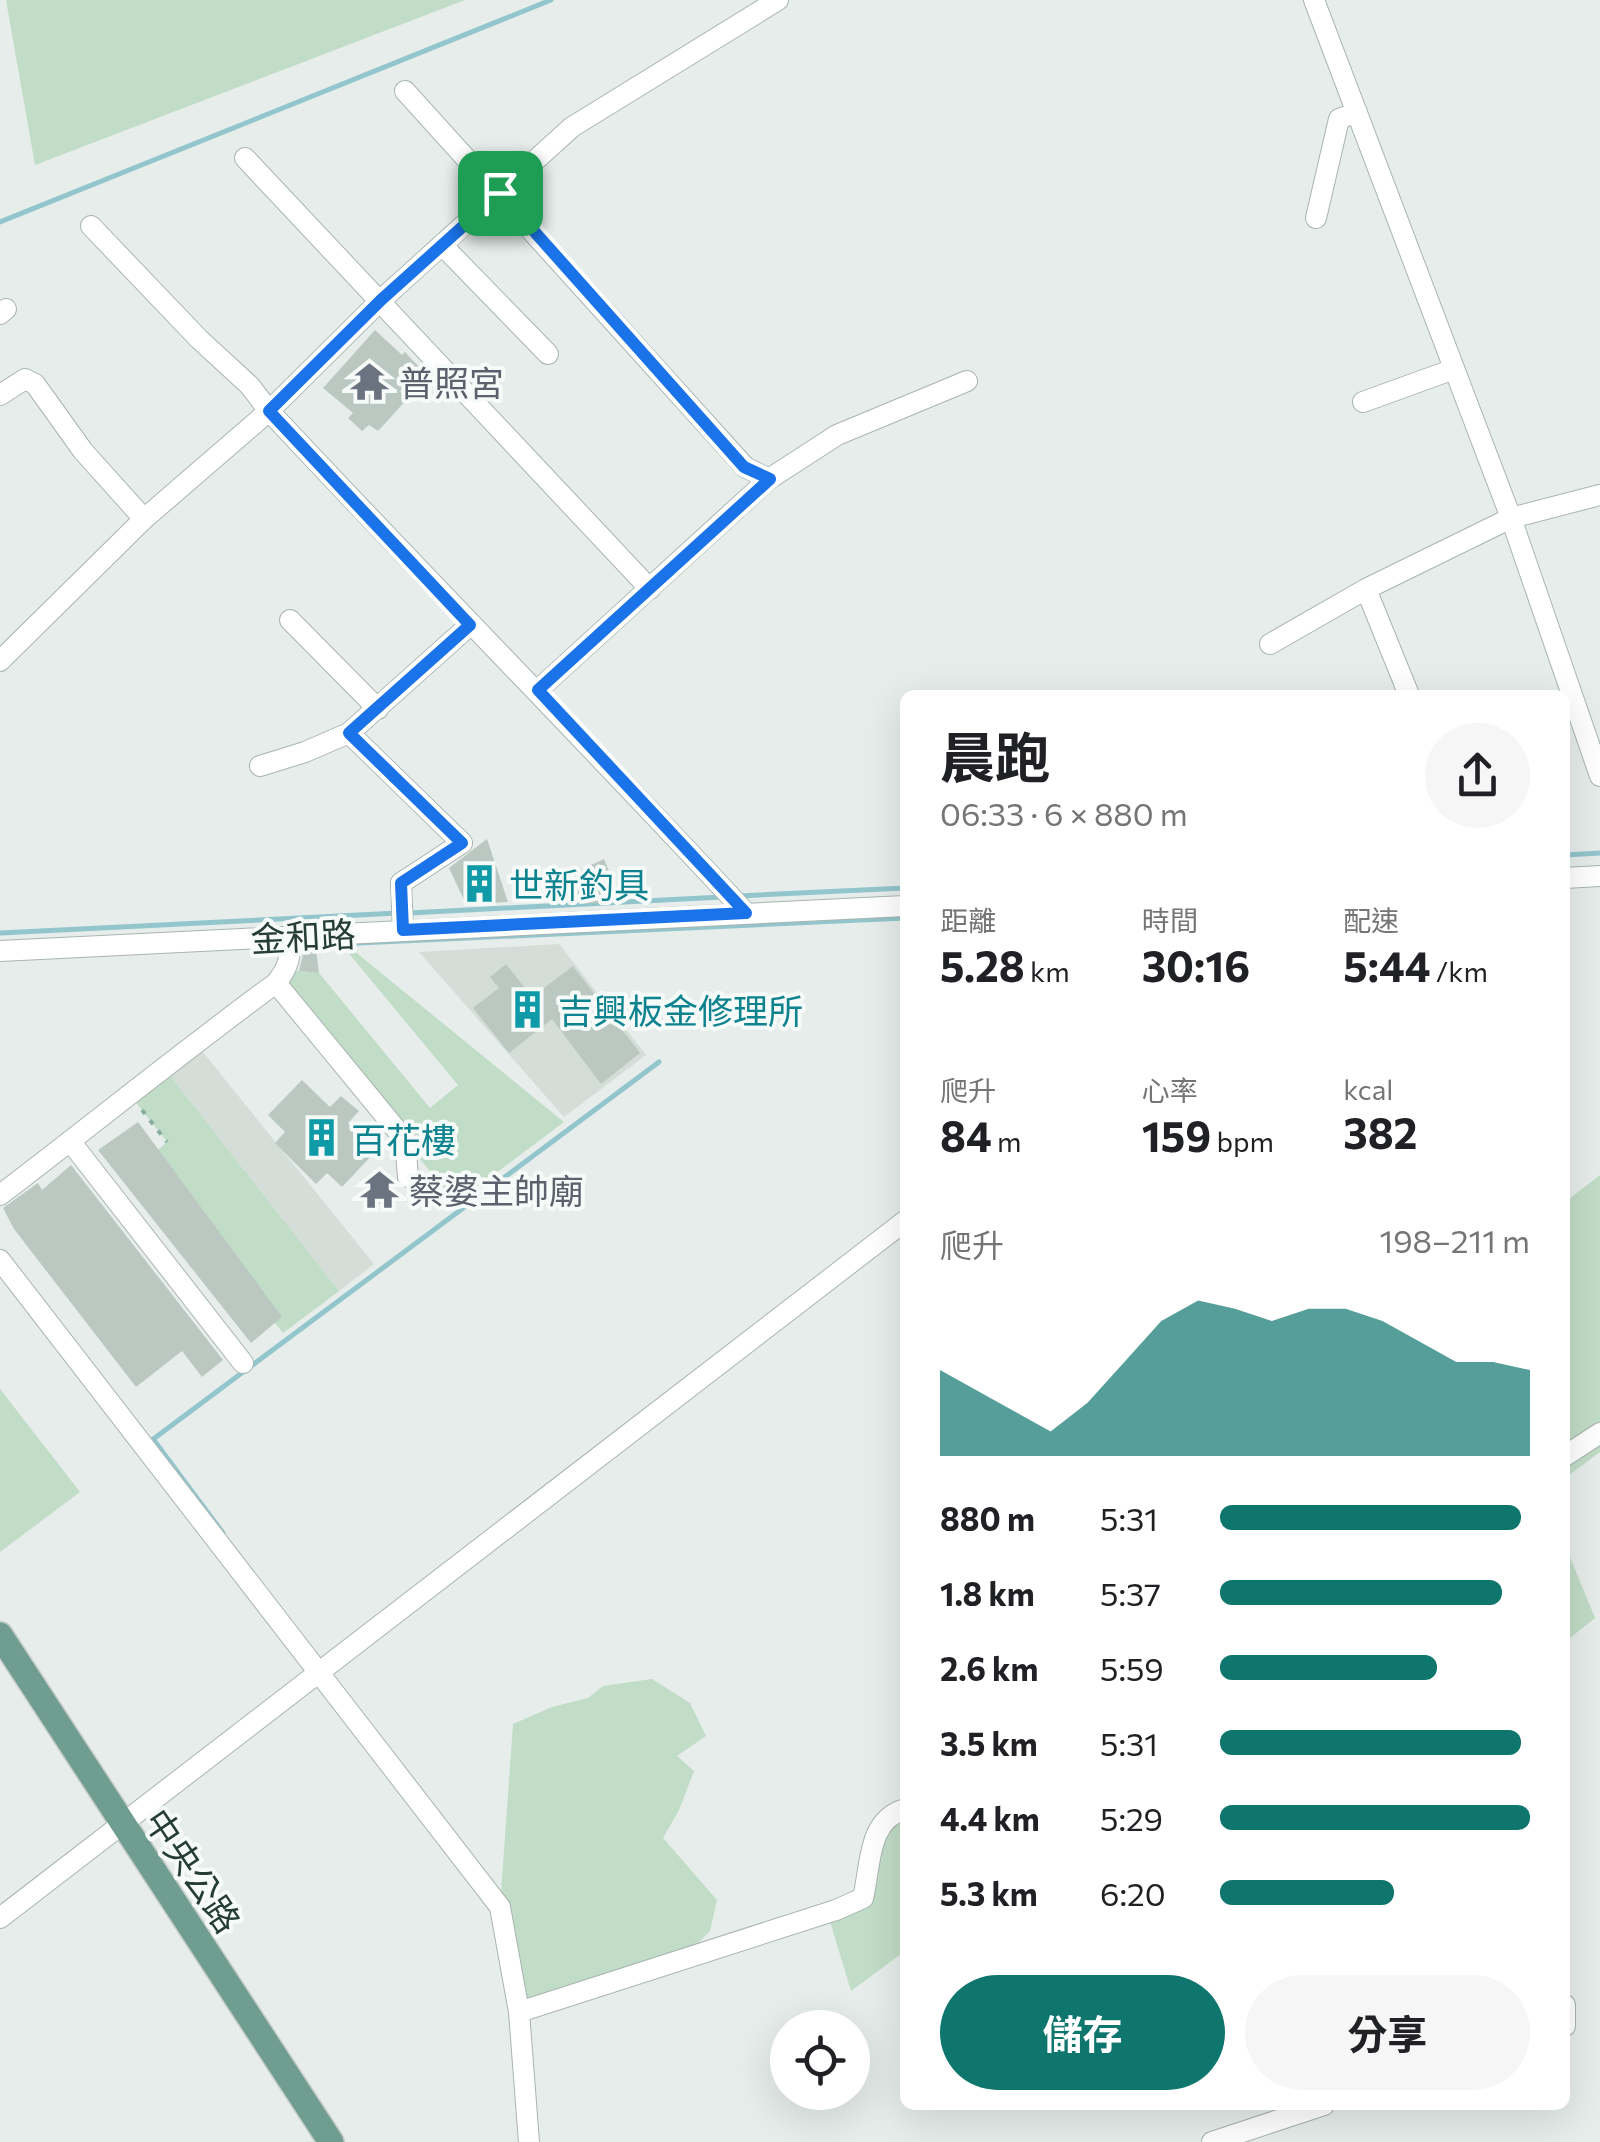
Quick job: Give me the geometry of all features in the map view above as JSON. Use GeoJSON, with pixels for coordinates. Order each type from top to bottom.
{"type":"FeatureCollection","features":[{"type":"Feature","properties":{"kind":"main road","name":"中央公路"},"geometry":{"type":"LineString","coordinates":[[0,1636],[332,2142]]}},
{"type":"Feature","properties":{"kind":"street"},"geometry":{"type":"LineString","coordinates":[[1,658],[144,519],[269,411],[381,300],[572,127],[778,0]]}},
{"type":"Feature","properties":{"kind":"street"},"geometry":{"type":"LineString","coordinates":[[1314,0],[1511,518],[1600,776]]}},
{"type":"Feature","properties":{"kind":"street"},"geometry":{"type":"LineString","coordinates":[[405,91],[744,467],[770,479]]}},
{"type":"Feature","properties":{"kind":"street"},"geometry":{"type":"LineString","coordinates":[[1316,218],[1339,118],[1357,112]]}},
{"type":"Feature","properties":{"kind":"street"},"geometry":{"type":"LineString","coordinates":[[245,158],[650,589]]}},
{"type":"Feature","properties":{"kind":"street"},"geometry":{"type":"LineString","coordinates":[[91,226],[250,386],[470,625],[538,690],[746,913]]}},
{"type":"Feature","properties":{"kind":"street"},"geometry":{"type":"LineString","coordinates":[[442,245],[548,354]]}},
{"type":"Feature","properties":{"kind":"street"},"geometry":{"type":"LineString","coordinates":[[1362,402],[1454,370]]}},
{"type":"Feature","properties":{"kind":"street"},"geometry":{"type":"LineString","coordinates":[[0,395],[25,379],[36,384],[83,451],[144,519]]}},
{"type":"Feature","properties":{"kind":"street"},"geometry":{"type":"LineString","coordinates":[[538,690],[770,479],[837,435],[968,381]]}},
{"type":"Feature","properties":{"kind":"street"},"geometry":{"type":"LineString","coordinates":[[1270,644],[1366,589],[1511,518],[1600,495]]}},
{"type":"Feature","properties":{"kind":"street"},"geometry":{"type":"LineString","coordinates":[[1366,589],[1406,690]]}},
{"type":"Feature","properties":{"kind":"street"},"geometry":{"type":"LineString","coordinates":[[290,620],[378,708]]}},
{"type":"Feature","properties":{"kind":"street"},"geometry":{"type":"LineString","coordinates":[[260,766],[349,733],[470,625]]}},
{"type":"Feature","properties":{"kind":"street"},"geometry":{"type":"LineString","coordinates":[[349,733],[462,843],[401,883],[403,930]]}},
{"type":"Feature","properties":{"kind":"street"},"geometry":{"type":"LineString","coordinates":[[1570,878],[1600,876]]}},
{"type":"Feature","properties":{"kind":"street","name":"金和路"},"geometry":{"type":"LineString","coordinates":[[0,951],[900,906]]}},
{"type":"Feature","properties":{"kind":"street"},"geometry":{"type":"LineString","coordinates":[[0,1195],[163,1066],[276,983],[291,955],[290,935]]}},
{"type":"Feature","properties":{"kind":"street"},"geometry":{"type":"LineString","coordinates":[[276,983],[404,1140],[408,1177]]}},
{"type":"Feature","properties":{"kind":"street"},"geometry":{"type":"LineString","coordinates":[[66,1144],[243,1363]]}},
{"type":"Feature","properties":{"kind":"street"},"geometry":{"type":"LineString","coordinates":[[0,1918],[900,1225]]}},
{"type":"Feature","properties":{"kind":"street"},"geometry":{"type":"LineString","coordinates":[[0,1260],[500,1907],[519,2012],[528,2142]]}},
{"type":"Feature","properties":{"kind":"street"},"geometry":{"type":"LineString","coordinates":[[1570,1453],[1600,1434]]}},
{"type":"Feature","properties":{"kind":"street"},"geometry":{"type":"LineString","coordinates":[[519,2012],[863,1898],[873,1840],[882,1824],[900,1812]]}},
{"type":"Feature","properties":{"kind":"street"},"geometry":{"type":"LineString","coordinates":[[1212,2142],[1309,2110]]}},
{"type":"Feature","properties":{"kind":"path"},"geometry":{"type":"LineString","coordinates":[[130,1095],[167,1142]]}},
{"type":"Feature","properties":{"kind":"shaded area"},"geometry":{"type":"Polygon","coordinates":[[[559,944],[646,1055],[564,1117],[419,952],[559,944]]]}},
{"type":"Feature","properties":{"kind":"shaded area"},"geometry":{"type":"Polygon","coordinates":[[[202,1051],[374,1264],[339,1291],[167,1072],[202,1051]]]}},
{"type":"Feature","properties":{"kind":"green space"},"geometry":{"type":"Polygon","coordinates":[[[6,0],[465,0],[35,165],[6,0]]]}},
{"type":"Feature","properties":{"kind":"green space"},"geometry":{"type":"Polygon","coordinates":[[[332,933],[564,1122],[456,1203],[276,983],[287,970],[319,973],[430,1108],[458,1085],[332,933]]]}},
{"type":"Feature","properties":{"kind":"green space"},"geometry":{"type":"Polygon","coordinates":[[[164,1068],[339,1291],[283,1333],[146,1160],[167,1142],[130,1095],[164,1068]]]}},
{"type":"Feature","properties":{"kind":"green space"},"geometry":{"type":"Polygon","coordinates":[[[1600,1175],[1600,1452],[1570,1474],[1570,1198],[1600,1175]]]}},
{"type":"Feature","properties":{"kind":"green space"},"geometry":{"type":"Polygon","coordinates":[[[0,1389],[80,1492],[0,1552],[0,1389]]]}},
{"type":"Feature","properties":{"kind":"green space"},"geometry":{"type":"Polygon","coordinates":[[[1570,1557],[1595,1618],[1570,1638],[1570,1557]]]}},
{"type":"Feature","properties":{"kind":"green space"},"geometry":{"type":"Polygon","coordinates":[[[652,1679],[690,1703],[706,1736],[677,1756],[694,1771],[663,1838],[717,1900],[710,1931],[680,1961],[519,2012],[500,1907],[513,1724],[552,1707],[588,1698],[603,1686],[652,1679]]]}},
{"type":"Feature","properties":{"kind":"green space"},"geometry":{"type":"Polygon","coordinates":[[[900,1810],[900,1955],[851,1991],[829,1918],[863,1898],[870,1872],[900,1810]]]}},
{"type":"Feature","properties":{"kind":"building","name":"普照宮"},"geometry":{"type":"Polygon","coordinates":[[[375,330],[421,369],[400,391],[407,399],[378,431],[369,425],[362,431],[348,418],[353,413],[323,388],[375,330]]]}},
{"type":"Feature","properties":{"kind":"building","name":"世新釣具"},"geometry":{"type":"Polygon","coordinates":[[[487,839],[508,902],[466,904],[449,868],[487,839]]]}},
{"type":"Feature","properties":{"kind":"building"},"geometry":{"type":"Polygon","coordinates":[[[604,859],[621,902],[579,904],[567,876],[604,859]]]}},
{"type":"Feature","properties":{"kind":"building"},"geometry":{"type":"Polygon","coordinates":[[[316,949],[319,973],[299,971],[304,950],[316,949]]]}},
{"type":"Feature","properties":{"kind":"building"},"geometry":{"type":"Polygon","coordinates":[[[506,964],[532,997],[573,966],[640,1053],[601,1084],[552,1019],[509,1053],[473,1008],[499,988],[490,977],[506,964]]]}},
{"type":"Feature","properties":{"kind":"building","name":"百花樓"},"geometry":{"type":"Polygon","coordinates":[[[302,1080],[330,1107],[341,1096],[359,1111],[348,1123],[375,1152],[342,1187],[327,1173],[316,1184],[275,1143],[285,1132],[268,1115],[302,1080]]]}},
{"type":"Feature","properties":{"kind":"building"},"geometry":{"type":"Polygon","coordinates":[[[138,1122],[282,1317],[251,1343],[98,1150],[138,1122]]]}},
{"type":"Feature","properties":{"kind":"building"},"geometry":{"type":"Polygon","coordinates":[[[71,1165],[223,1360],[202,1377],[182,1351],[136,1387],[14,1229],[3,1208],[38,1183],[42,1190],[71,1165]]]}},
{"type":"Feature","properties":{"kind":"building","name":"蔡婆主帥廟"},"geometry":{"type":"Polygon","coordinates":[[[383,1172],[394,1199],[373,1206],[364,1179],[383,1172]]]}},
{"type":"Feature","properties":{"kind":"waterway"},"geometry":{"type":"LineString","coordinates":[[0,222],[551,0]]}},
{"type":"Feature","properties":{"kind":"waterway"},"geometry":{"type":"LineString","coordinates":[[1570,855],[1600,853]]}},
{"type":"Feature","properties":{"kind":"waterway"},"geometry":{"type":"LineString","coordinates":[[738,896],[900,888]]}},
{"type":"Feature","properties":{"kind":"waterway"},"geometry":{"type":"LineString","coordinates":[[409,913],[722,897]]}},
{"type":"Feature","properties":{"kind":"waterway"},"geometry":{"type":"LineString","coordinates":[[0,933],[398,913]]}},
{"type":"Feature","properties":{"kind":"waterway"},"geometry":{"type":"LineString","coordinates":[[294,946],[900,918]]}},
{"type":"Feature","properties":{"kind":"waterway"},"geometry":{"type":"LineString","coordinates":[[148,1443],[659,1062]]}},
{"type":"Feature","properties":{"kind":"waterway"},"geometry":{"type":"LineString","coordinates":[[153,1439],[223,1533]]}},
{"type":"Feature","properties":{"kind":"place","name":"普照宮"},"geometry":{"type":"Point","coordinates":[369,381]}},
{"type":"Feature","properties":{"kind":"place","name":"世新釣具"},"geometry":{"type":"Point","coordinates":[479,883]}},
{"type":"Feature","properties":{"kind":"place","name":"吉興板金修理所"},"geometry":{"type":"Point","coordinates":[528,1009]}},
{"type":"Feature","properties":{"kind":"place","name":"百花樓"},"geometry":{"type":"Point","coordinates":[321,1138]}},
{"type":"Feature","properties":{"kind":"place","name":"蔡婆主帥廟"},"geometry":{"type":"Point","coordinates":[379,1189]}},
{"type":"Feature","properties":{"kind":"route"},"geometry":{"type":"LineString","coordinates":[[500,193],[744,467],[770,479],[538,690],[746,913],[403,930],[401,883],[462,843],[349,733],[470,625],[269,411],[381,300],[500,193]]}}]}
